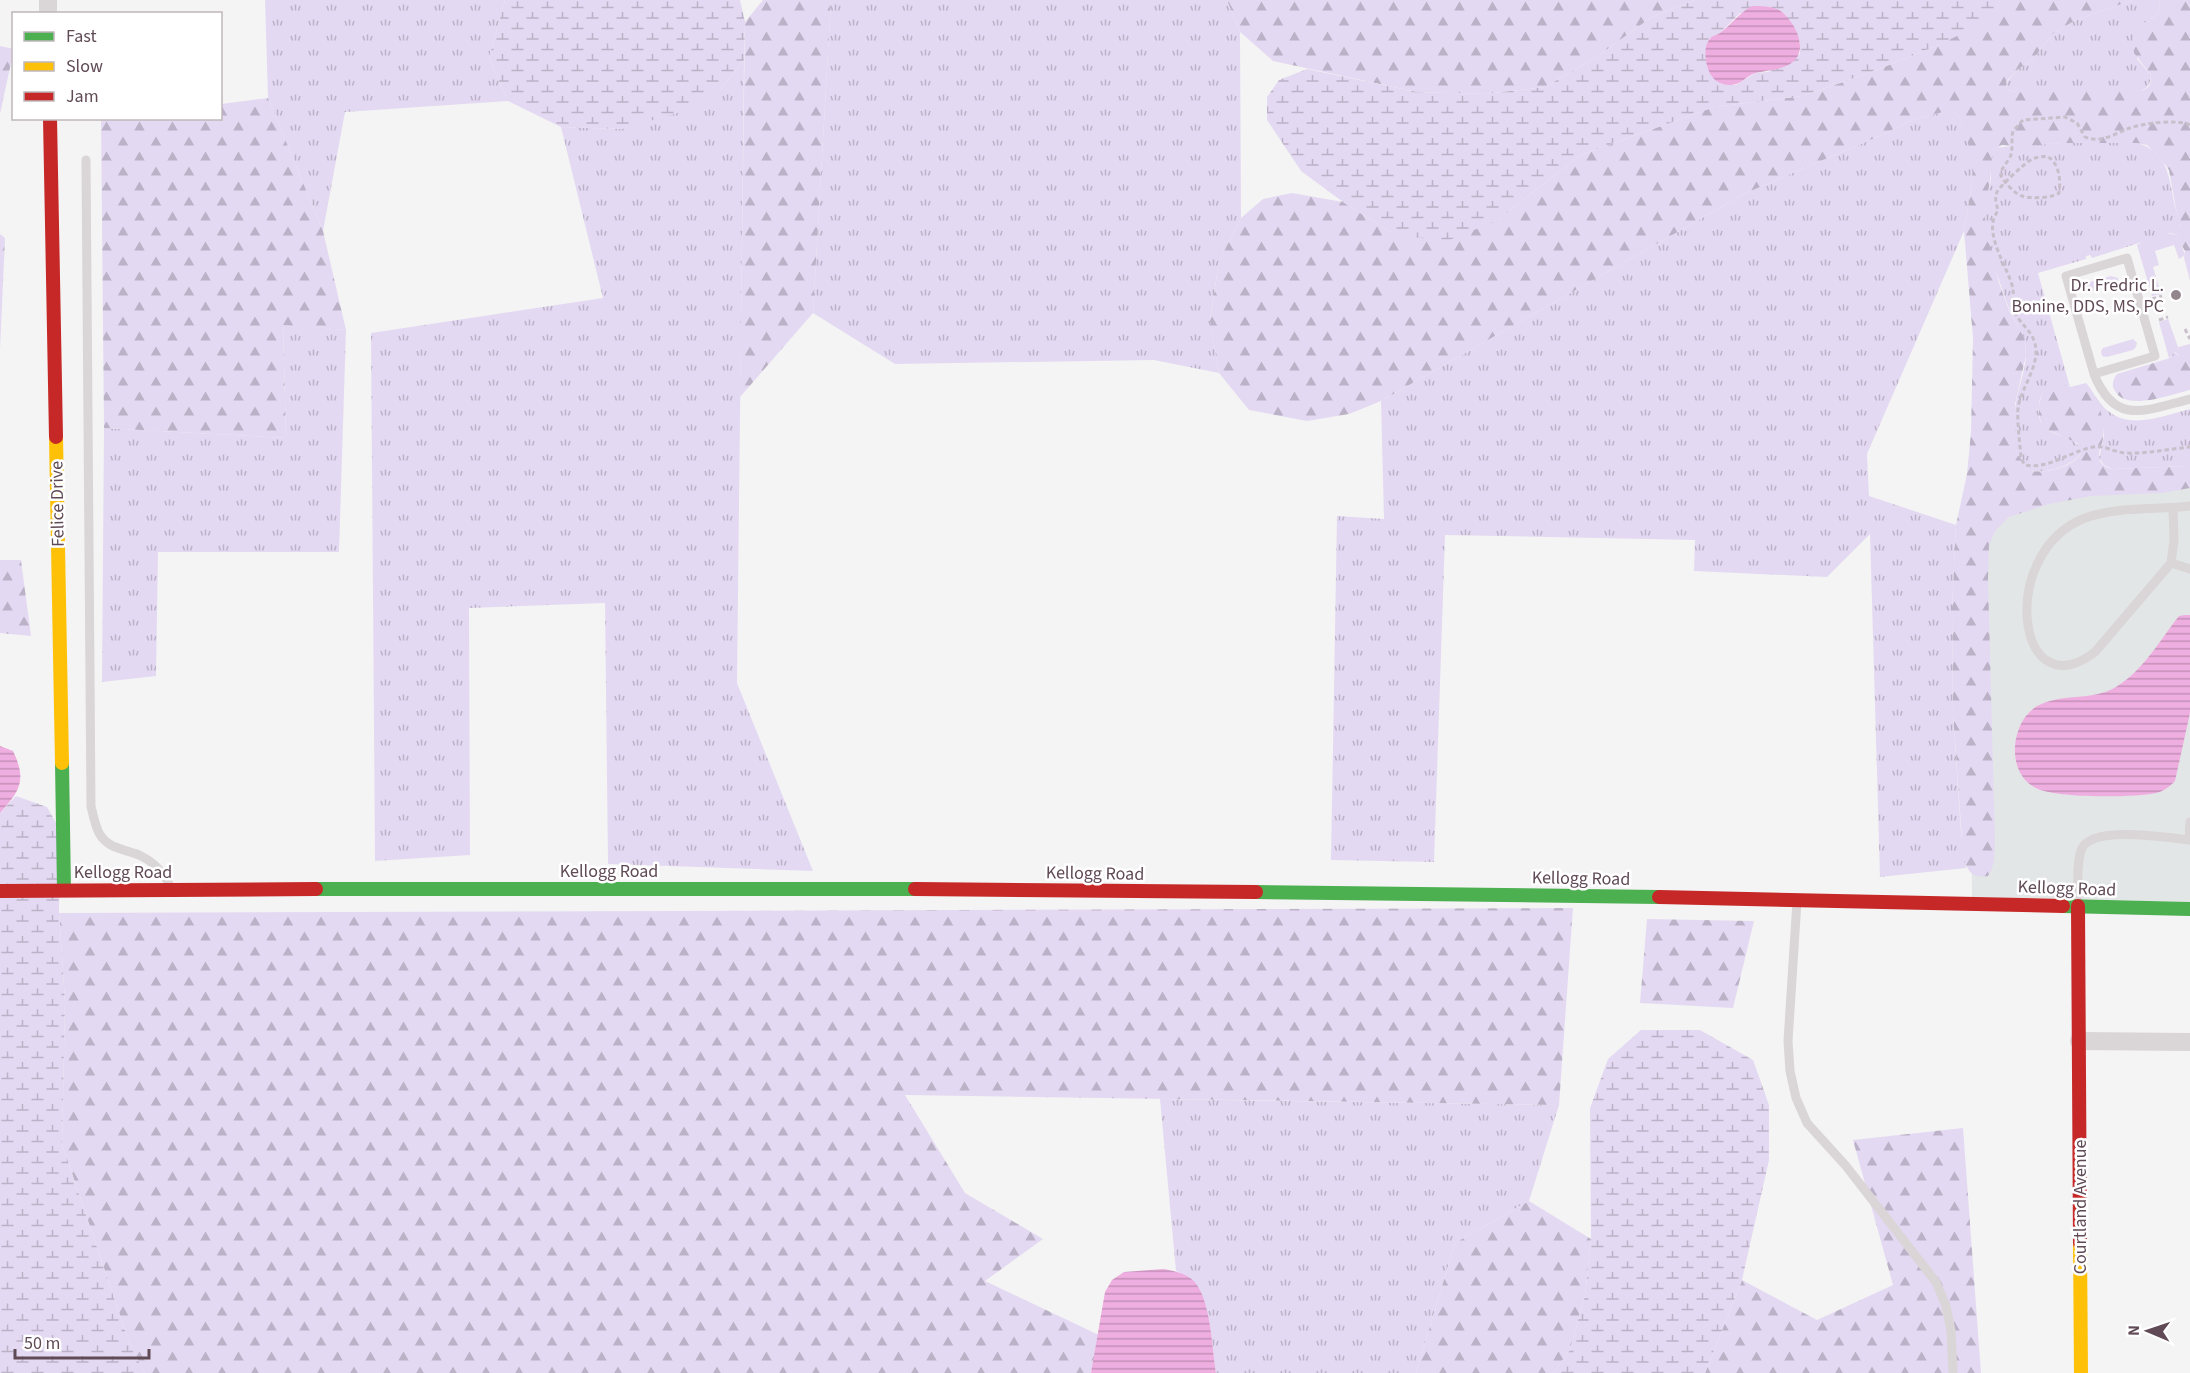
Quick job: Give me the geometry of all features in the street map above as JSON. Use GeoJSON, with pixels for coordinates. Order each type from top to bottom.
{"type":"FeatureCollection","features":[{"type":"Feature","properties":{"kind":"street","name":"Felice Drive"},"geometry":{"type":"LineString","coordinates":[[50,120],[64,890]]}},
{"type":"Feature","properties":{"kind":"street","name":"Kellogg Road"},"geometry":{"type":"LineString","coordinates":[[0,891],[888,889],[1797,898],[2190,909]]}},
{"type":"Feature","properties":{"kind":"street","name":"Courtland Avenue"},"geometry":{"type":"LineString","coordinates":[[2078,906],[2081,1373]]}},
{"type":"Feature","properties":{"kind":"street"},"geometry":{"type":"LineString","coordinates":[[2079,1041],[2190,1042]]}},
{"type":"Feature","properties":{"kind":"lane"},"geometry":{"type":"LineString","coordinates":[[86,160],[91,806],[100,834],[107,842],[117,849],[140,855],[155,866],[165,875],[172,890]]}},
{"type":"Feature","properties":{"kind":"lane"},"geometry":{"type":"LineString","coordinates":[[2094,374],[2155,356],[2127,258],[2066,276],[2094,374],[2104,395],[2115,405],[2124,409],[2142,411],[2190,399]]}},
{"type":"Feature","properties":{"kind":"lane"},"geometry":{"type":"LineString","coordinates":[[2172,508],[2174,540],[2171,563],[2095,652],[2084,660],[2072,664],[2050,662],[2034,647],[2028,627],[2030,583],[2037,564],[2054,539],[2075,523],[2099,514],[2190,506]]}},
{"type":"Feature","properties":{"kind":"lane"},"geometry":{"type":"LineString","coordinates":[[2171,563],[2190,569]]}},
{"type":"Feature","properties":{"kind":"lane"},"geometry":{"type":"LineString","coordinates":[[2078,906],[2079,859],[2083,847],[2092,839],[2117,835],[2189,840],[2190,822]]}},
{"type":"Feature","properties":{"kind":"lane"},"geometry":{"type":"LineString","coordinates":[[1797,898],[1788,1041],[1790,1071],[1796,1098],[1807,1122],[1846,1166],[1936,1282],[1946,1306],[1951,1331],[1953,1373]]}},
{"type":"Feature","properties":{"kind":"path"},"geometry":{"type":"LineString","coordinates":[[2190,125],[2180,121],[2150,124],[2130,128],[2114,136],[2091,139],[2085,137],[2077,123],[2065,117],[2023,120],[2013,131],[2011,156],[2001,172],[2007,182],[2016,193],[2026,197],[2049,198],[2055,196],[2060,190],[2059,173],[2055,163],[2046,156],[2030,160],[2007,182],[2000,186],[1996,194],[1998,211],[1994,218],[1994,236],[2000,258],[2013,288],[2014,310],[2032,337],[2036,354],[2018,411],[2022,462],[2030,466],[2037,465],[2099,447],[2126,453],[2190,447]]}},
{"type":"Feature","properties":{"kind":"path"},"geometry":{"type":"LineString","coordinates":[[2152,299],[2162,296]]}},
{"type":"Feature","properties":{"kind":"path"},"geometry":{"type":"LineString","coordinates":[[2158,320],[2168,318]]}},
{"type":"Feature","properties":{"kind":"path"},"geometry":{"type":"LineString","coordinates":[[2185,329],[2190,339]]}},
{"type":"Feature","properties":{"kind":"shaded area"},"geometry":{"type":"Polygon","coordinates":[[[1752,6],[1773,8],[1784,14],[1794,26],[1800,41],[1798,55],[1786,66],[1755,73],[1738,84],[1720,83],[1714,79],[1707,66],[1705,54],[1707,44],[1711,38],[1752,6]]]}},
{"type":"Feature","properties":{"kind":"shaded area"},"geometry":{"type":"Polygon","coordinates":[[[2190,474],[2190,902],[1972,897],[1969,502],[2190,474]]]}},
{"type":"Feature","properties":{"kind":"shaded area"},"geometry":{"type":"Polygon","coordinates":[[[2190,615],[2190,713],[2175,781],[2156,793],[2114,796],[2062,794],[2038,789],[2029,784],[2018,769],[2015,750],[2018,731],[2030,711],[2052,700],[2092,695],[2116,687],[2135,673],[2179,616],[2190,615]]]}},
{"type":"Feature","properties":{"kind":"shaded area"},"geometry":{"type":"Polygon","coordinates":[[[0,746],[13,751],[20,770],[20,778],[17,791],[0,813],[0,746]]]}},
{"type":"Feature","properties":{"kind":"shaded area"},"geometry":{"type":"Polygon","coordinates":[[[1163,1269],[1190,1278],[1202,1294],[1208,1315],[1216,1373],[1091,1373],[1105,1292],[1112,1280],[1124,1272],[1163,1269]]]}},
{"type":"Feature","properties":{"kind":"green space"},"geometry":{"type":"Polygon","coordinates":[[[265,0],[505,0],[489,58],[508,101],[345,112],[323,231],[268,98],[265,0]]]}},
{"type":"Feature","properties":{"kind":"green space"},"geometry":{"type":"Polygon","coordinates":[[[505,0],[740,0],[745,22],[744,60],[719,91],[681,112],[622,129],[561,127],[508,101],[489,58],[505,0]]]}},
{"type":"Feature","properties":{"kind":"green space"},"geometry":{"type":"Polygon","coordinates":[[[763,0],[831,0],[813,313],[740,397],[745,22],[763,0]]]}},
{"type":"Feature","properties":{"kind":"green space"},"geometry":{"type":"Polygon","coordinates":[[[831,0],[1227,0],[1240,32],[1241,218],[1219,261],[1210,320],[1219,373],[1154,360],[895,364],[813,313],[831,0]]]}},
{"type":"Feature","properties":{"kind":"green space"},"geometry":{"type":"Polygon","coordinates":[[[1227,0],[1695,0],[1652,17],[1598,56],[1545,87],[1484,94],[1417,92],[1273,61],[1240,32],[1227,0]]]}},
{"type":"Feature","properties":{"kind":"green space"},"geometry":{"type":"Polygon","coordinates":[[[1695,0],[2000,0],[1997,9],[1975,27],[1941,44],[1869,73],[1802,96],[1714,107],[1581,155],[1496,221],[1447,241],[1395,235],[1343,202],[1301,171],[1267,120],[1267,97],[1279,80],[1307,69],[1417,92],[1484,94],[1545,87],[1598,56],[1652,17],[1695,0]],[[1740,13],[1720,33],[1709,39],[1713,78],[1725,84],[1736,85],[1755,73],[1768,72],[1800,54],[1800,42],[1795,30],[1740,13]]]}},
{"type":"Feature","properties":{"kind":"green space"},"geometry":{"type":"Polygon","coordinates":[[[2000,0],[2133,0],[2076,20],[2053,33],[2033,59],[2017,70],[2006,82],[2007,90],[2043,93],[2088,89],[2138,91],[2147,88],[2151,75],[2134,53],[2133,37],[2143,24],[2158,14],[2160,5],[2158,0],[2190,0],[2190,280],[2184,258],[2185,251],[2179,241],[2181,226],[2169,170],[2147,145],[2060,143],[2020,147],[2002,145],[1996,149],[1992,157],[1984,215],[1999,283],[2009,310],[2024,337],[2026,355],[2015,404],[2017,453],[2023,468],[2036,472],[2045,471],[2072,463],[2078,458],[2081,452],[2077,443],[2044,428],[2039,407],[2046,386],[2058,382],[2070,387],[2086,383],[2094,394],[2102,416],[2103,437],[2099,454],[2103,465],[2112,469],[2190,466],[2190,488],[2162,493],[2092,496],[2049,504],[2009,517],[1996,530],[1989,545],[1988,579],[1995,839],[1991,871],[1988,876],[1982,877],[1970,872],[1963,853],[1953,714],[1952,608],[1956,525],[1967,474],[1971,432],[1973,338],[1964,231],[1973,178],[1970,150],[1961,119],[1954,112],[1943,112],[1912,120],[1746,193],[1381,401],[1349,414],[1307,421],[1249,410],[1219,373],[1210,321],[1219,261],[1241,218],[1263,199],[1292,193],[1343,202],[1395,235],[1496,221],[1581,155],[1714,107],[1802,96],[1869,73],[1941,44],[1997,9],[2000,0]]]}},
{"type":"Feature","properties":{"kind":"green space"},"geometry":{"type":"Polygon","coordinates":[[[2133,0],[2158,0],[2160,5],[2158,14],[2143,24],[2137,59],[2151,75],[2146,87],[2139,91],[2026,94],[2007,90],[2006,83],[2017,70],[2033,59],[2053,33],[2076,20],[2133,0]]]}},
{"type":"Feature","properties":{"kind":"green space"},"geometry":{"type":"Polygon","coordinates":[[[0,46],[12,49],[12,58],[0,114],[0,46]]]}},
{"type":"Feature","properties":{"kind":"green space"},"geometry":{"type":"Polygon","coordinates":[[[744,60],[737,683],[813,871],[608,864],[605,603],[469,608],[470,855],[375,861],[371,333],[603,298],[561,127],[622,129],[719,91],[744,60]]]}},
{"type":"Feature","properties":{"kind":"green space"},"geometry":{"type":"Polygon","coordinates":[[[268,98],[323,231],[346,330],[283,325],[286,438],[104,428],[101,120],[222,120],[222,104],[268,98]]]}},
{"type":"Feature","properties":{"kind":"green space"},"geometry":{"type":"Polygon","coordinates":[[[1943,112],[1954,112],[1961,119],[1971,150],[1973,178],[1964,231],[1867,454],[1869,496],[1956,525],[1952,608],[1953,714],[1961,831],[1966,868],[1880,877],[1870,534],[1827,577],[1694,571],[1695,540],[1445,535],[1434,862],[1331,860],[1337,516],[1384,519],[1381,401],[1746,193],[1912,120],[1943,112]]]}},
{"type":"Feature","properties":{"kind":"green space"},"geometry":{"type":"Polygon","coordinates":[[[2060,143],[2137,143],[2148,147],[2162,160],[2166,168],[2181,229],[2178,235],[2170,233],[2092,258],[2090,255],[2086,256],[2086,259],[2038,273],[2070,387],[2066,385],[2043,393],[2039,403],[2039,418],[2049,431],[2072,441],[2078,445],[2081,452],[2071,462],[2062,466],[2033,471],[2021,466],[2015,435],[2015,409],[2025,366],[2025,346],[1996,270],[1986,230],[1984,210],[1992,158],[1997,148],[2060,143]]]}},
{"type":"Feature","properties":{"kind":"green space"},"geometry":{"type":"Polygon","coordinates":[[[2165,233],[2178,235],[2185,255],[2179,259],[2174,245],[2155,251],[2159,265],[2153,267],[2161,294],[2152,296],[2137,245],[2148,238],[2165,233]]]}},
{"type":"Feature","properties":{"kind":"green space"},"geometry":{"type":"Polygon","coordinates":[[[0,234],[5,238],[0,349],[0,234]]]}},
{"type":"Feature","properties":{"kind":"green space"},"geometry":{"type":"Polygon","coordinates":[[[2111,276],[2118,278],[2118,282],[2088,292],[2082,289],[2082,285],[2086,283],[2111,276]]]}},
{"type":"Feature","properties":{"kind":"green space"},"geometry":{"type":"Polygon","coordinates":[[[2168,319],[2178,347],[2190,344],[2190,357],[2182,358],[2175,352],[2169,358],[2159,322],[2168,319]]]}},
{"type":"Feature","properties":{"kind":"green space"},"geometry":{"type":"Polygon","coordinates":[[[283,324],[346,330],[339,552],[158,552],[156,676],[102,682],[104,428],[286,438],[283,324]]]}},
{"type":"Feature","properties":{"kind":"green space"},"geometry":{"type":"Polygon","coordinates":[[[2133,339],[2137,343],[2133,350],[2107,357],[2102,356],[2103,348],[2133,339]]]}},
{"type":"Feature","properties":{"kind":"green space"},"geometry":{"type":"Polygon","coordinates":[[[2174,352],[2179,356],[2190,357],[2190,390],[2162,398],[2139,401],[2121,397],[2115,391],[2113,382],[2117,374],[2170,358],[2174,352]]]}},
{"type":"Feature","properties":{"kind":"green space"},"geometry":{"type":"Polygon","coordinates":[[[2095,396],[2109,411],[2120,418],[2129,420],[2150,419],[2190,409],[2190,466],[2112,469],[2104,465],[2099,458],[2104,436],[2095,396]]]}},
{"type":"Feature","properties":{"kind":"green space"},"geometry":{"type":"Polygon","coordinates":[[[0,560],[21,560],[31,636],[0,633],[0,560]]]}},
{"type":"Feature","properties":{"kind":"green space"},"geometry":{"type":"Polygon","coordinates":[[[16,796],[47,807],[60,830],[59,913],[65,1001],[62,1144],[130,1345],[145,1373],[0,1373],[0,813],[16,796]]]}},
{"type":"Feature","properties":{"kind":"green space"},"geometry":{"type":"Polygon","coordinates":[[[1573,908],[1559,1105],[905,1095],[965,1193],[1043,1239],[985,1281],[1099,1335],[1091,1373],[145,1373],[130,1345],[62,1144],[65,1001],[59,913],[1573,908]]]}},
{"type":"Feature","properties":{"kind":"green space"},"geometry":{"type":"Polygon","coordinates":[[[1647,919],[1754,921],[1733,1008],[1640,1003],[1647,919]]]}},
{"type":"Feature","properties":{"kind":"green space"},"geometry":{"type":"Polygon","coordinates":[[[1641,1030],[1700,1030],[1753,1060],[1769,1105],[1769,1160],[1742,1280],[1705,1373],[1553,1373],[1570,1350],[1585,1295],[1591,1239],[1590,1108],[1608,1059],[1641,1030]]]}},
{"type":"Feature","properties":{"kind":"green space"},"geometry":{"type":"Polygon","coordinates":[[[1160,1099],[1559,1105],[1529,1201],[1455,1243],[1416,1373],[1216,1373],[1203,1301],[1188,1278],[1176,1271],[1160,1099]]]}},
{"type":"Feature","properties":{"kind":"green space"},"geometry":{"type":"Polygon","coordinates":[[[1963,1128],[1981,1373],[1705,1373],[1742,1280],[1817,1320],[1893,1285],[1853,1140],[1963,1128]]]}},
{"type":"Feature","properties":{"kind":"green space"},"geometry":{"type":"Polygon","coordinates":[[[1529,1201],[1591,1239],[1585,1295],[1570,1350],[1553,1373],[1416,1373],[1455,1243],[1529,1201]]]}},
{"type":"Feature","properties":{"kind":"traffic: fast"},"geometry":{"type":"LineString","coordinates":[[62,763],[64,890]]}},
{"type":"Feature","properties":{"kind":"traffic: fast"},"geometry":{"type":"LineString","coordinates":[[316,889],[915,889]]}},
{"type":"Feature","properties":{"kind":"traffic: fast"},"geometry":{"type":"LineString","coordinates":[[1256,892],[1659,897]]}},
{"type":"Feature","properties":{"kind":"traffic: fast"},"geometry":{"type":"LineString","coordinates":[[2063,906],[2190,909]]}},
{"type":"Feature","properties":{"kind":"traffic: slow"},"geometry":{"type":"LineString","coordinates":[[56,437],[62,763]]}},
{"type":"Feature","properties":{"kind":"traffic: slow"},"geometry":{"type":"LineString","coordinates":[[2080,1243],[2081,1373]]}},
{"type":"Feature","properties":{"kind":"traffic: jam"},"geometry":{"type":"LineString","coordinates":[[50,120],[56,437]]}},
{"type":"Feature","properties":{"kind":"traffic: jam"},"geometry":{"type":"LineString","coordinates":[[0,891],[316,889]]}},
{"type":"Feature","properties":{"kind":"traffic: jam"},"geometry":{"type":"LineString","coordinates":[[915,889],[1256,892]]}},
{"type":"Feature","properties":{"kind":"traffic: jam"},"geometry":{"type":"LineString","coordinates":[[1659,897],[2063,906]]}},
{"type":"Feature","properties":{"kind":"traffic: jam"},"geometry":{"type":"LineString","coordinates":[[2078,906],[2080,1243]]}},
{"type":"Feature","properties":{"kind":"place","name":"Dr. Fredric L. Bonine, DDS, MS, PC"},"geometry":{"type":"Point","coordinates":[2176,295]}}]}
